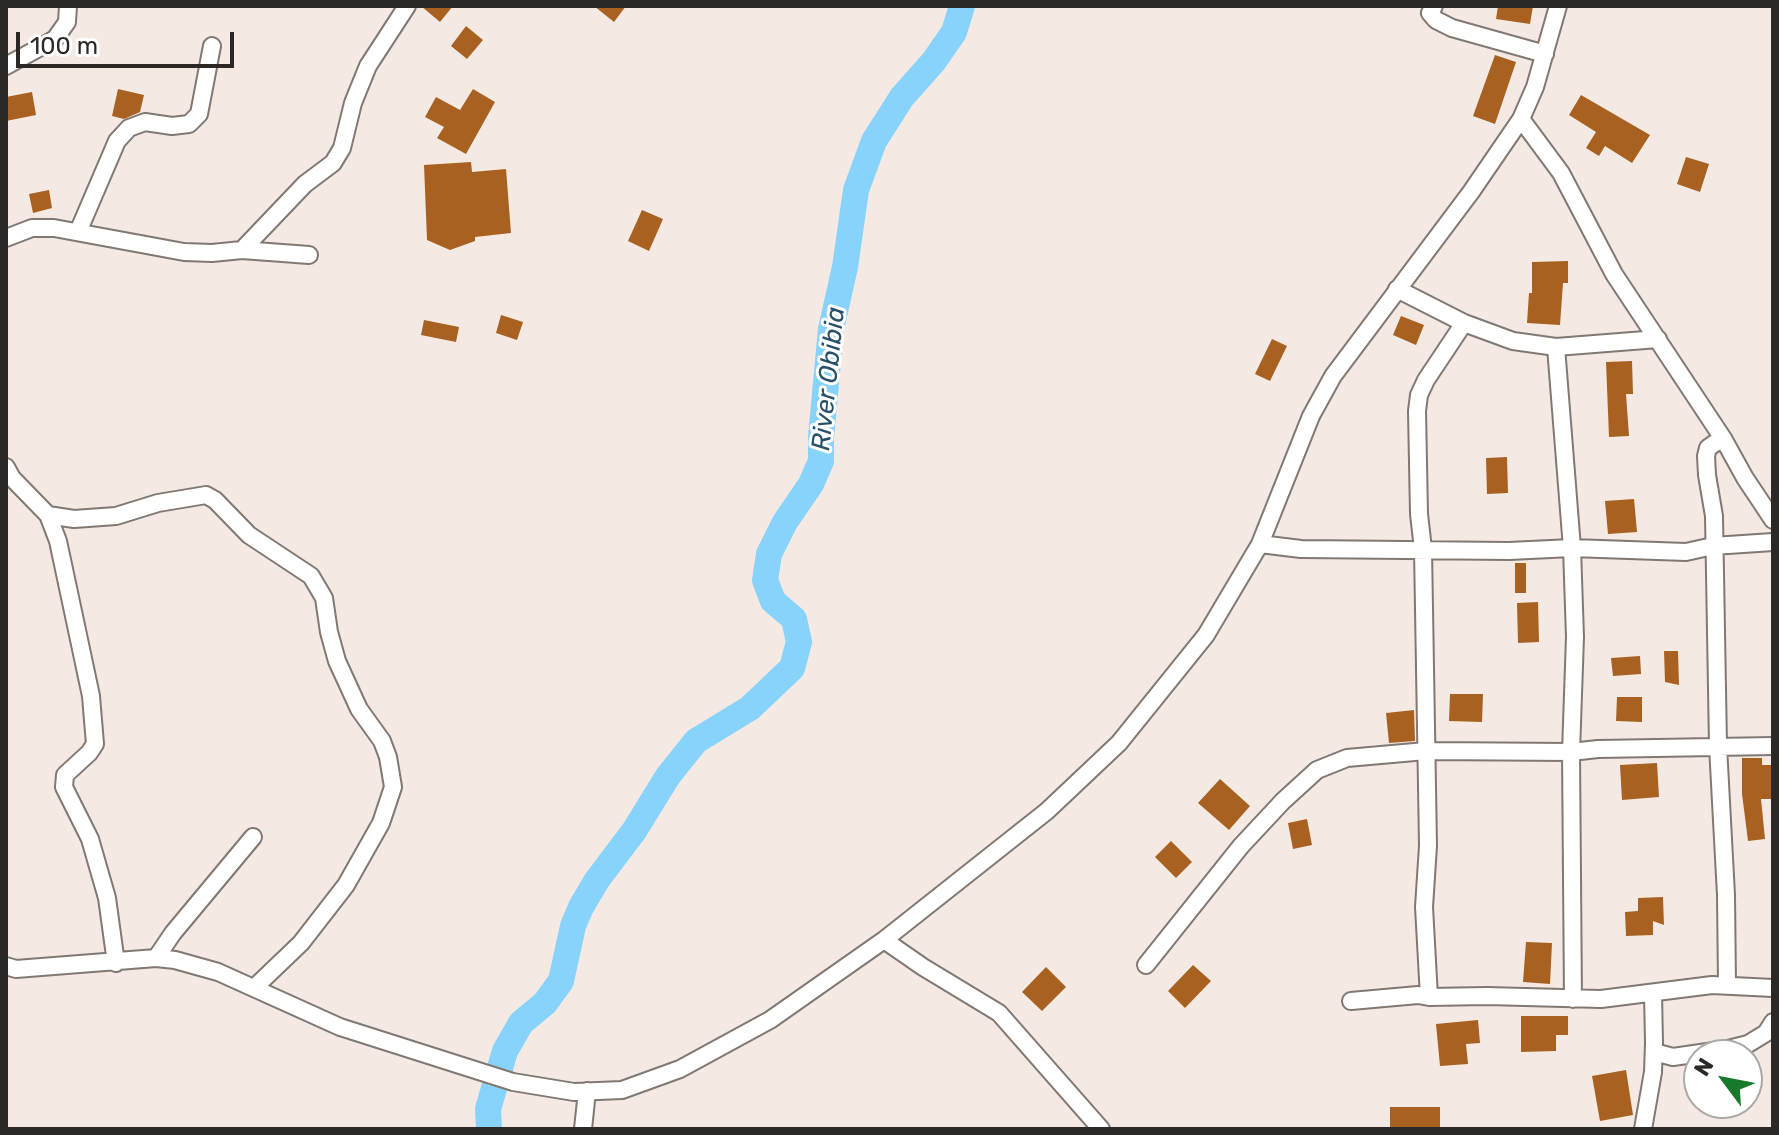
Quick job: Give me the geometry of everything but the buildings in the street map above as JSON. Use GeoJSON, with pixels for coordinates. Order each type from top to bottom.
{"type":"FeatureCollection","features":[{"type":"Feature","properties":{"kind":"street"},"geometry":{"type":"LineString","coordinates":[[6,66],[55,39],[67,22],[68,6]]}},
{"type":"Feature","properties":{"kind":"street"},"geometry":{"type":"LineString","coordinates":[[6,966],[16,969],[156,958],[175,960],[218,972],[340,1027],[513,1082],[574,1092],[622,1090],[680,1069],[770,1020],[884,940],[1047,811],[1119,743],[1206,635],[1260,544],[1311,416],[1333,376],[1471,192],[1521,119],[1535,87],[1558,6]]}},
{"type":"Feature","properties":{"kind":"street"},"geometry":{"type":"LineString","coordinates":[[1429,8],[1436,20],[1452,28],[1545,54]]}},
{"type":"Feature","properties":{"kind":"street"},"geometry":{"type":"LineString","coordinates":[[242,250],[305,184],[333,163],[342,148],[353,103],[368,66],[398,9]]}},
{"type":"Feature","properties":{"kind":"street"},"geometry":{"type":"LineString","coordinates":[[78,232],[117,141],[129,128],[145,122],[172,126],[189,124],[199,114],[212,46]]}},
{"type":"Feature","properties":{"kind":"street"},"geometry":{"type":"LineString","coordinates":[[1521,119],[1561,173],[1614,274],[1773,520]]}},
{"type":"Feature","properties":{"kind":"street"},"geometry":{"type":"LineString","coordinates":[[6,238],[32,228],[78,232],[184,252],[242,250],[309,255]]}},
{"type":"Feature","properties":{"kind":"street"},"geometry":{"type":"LineString","coordinates":[[1397,289],[1464,323],[1513,341],[1556,347],[1658,339]]}},
{"type":"Feature","properties":{"kind":"street"},"geometry":{"type":"LineString","coordinates":[[1429,997],[1424,907],[1428,846],[1423,549],[1419,514],[1417,411],[1419,395],[1426,380],[1464,323]]}},
{"type":"Feature","properties":{"kind":"street"},"geometry":{"type":"LineString","coordinates":[[1556,347],[1572,548],[1575,637],[1571,752],[1573,999]]}},
{"type":"Feature","properties":{"kind":"street"},"geometry":{"type":"LineString","coordinates":[[1724,440],[1708,448],[1706,456],[1714,516],[1727,984]]}},
{"type":"Feature","properties":{"kind":"street"},"geometry":{"type":"LineString","coordinates":[[6,467],[12,478],[48,515],[58,541],[91,696],[95,744],[65,775],[64,787],[90,839],[107,898],[116,963]]}},
{"type":"Feature","properties":{"kind":"street"},"geometry":{"type":"LineString","coordinates":[[48,515],[74,519],[116,516],[158,503],[206,495],[215,500],[249,535],[311,576],[324,598],[337,661],[359,709],[382,741],[393,787],[381,823],[346,885],[301,943],[254,988]]}},
{"type":"Feature","properties":{"kind":"street"},"geometry":{"type":"LineString","coordinates":[[1260,544],[1301,549],[1509,551],[1572,548],[1686,552],[1713,546],[1773,542]]}},
{"type":"Feature","properties":{"kind":"street"},"geometry":{"type":"LineString","coordinates":[[1146,965],[1241,846],[1283,801],[1317,770],[1347,758],[1426,751],[1571,752],[1773,746]]}},
{"type":"Feature","properties":{"kind":"street"},"geometry":{"type":"LineString","coordinates":[[156,958],[253,837]]}},
{"type":"Feature","properties":{"kind":"street"},"geometry":{"type":"LineString","coordinates":[[884,940],[999,1013],[1101,1129]]}},
{"type":"Feature","properties":{"kind":"street"},"geometry":{"type":"LineString","coordinates":[[1351,1001],[1418,995],[1601,999],[1727,984],[1773,988]]}},
{"type":"Feature","properties":{"kind":"street"},"geometry":{"type":"LineString","coordinates":[[1643,1129],[1653,1072],[1653,993]]}},
{"type":"Feature","properties":{"kind":"street"},"geometry":{"type":"LineString","coordinates":[[1654,1052],[1673,1057],[1748,1044],[1766,1033],[1773,1022]]}},
{"type":"Feature","properties":{"kind":"street"},"geometry":{"type":"LineString","coordinates":[[583,1129],[587,1091]]}},
{"type":"Feature","properties":{"kind":"waterway","name":"River Obibia"},"geometry":{"type":"LineString","coordinates":[[489,1129],[488,1109],[505,1051],[521,1023],[545,1003],[561,981],[573,926],[597,880],[634,831],[668,776],[696,741],[750,708],[792,668],[799,642],[794,619],[773,601],[765,580],[769,554],[785,522],[811,484],[821,461],[831,329],[845,267],[856,190],[874,141],[902,97],[934,61],[954,32],[962,6]]}}]}
